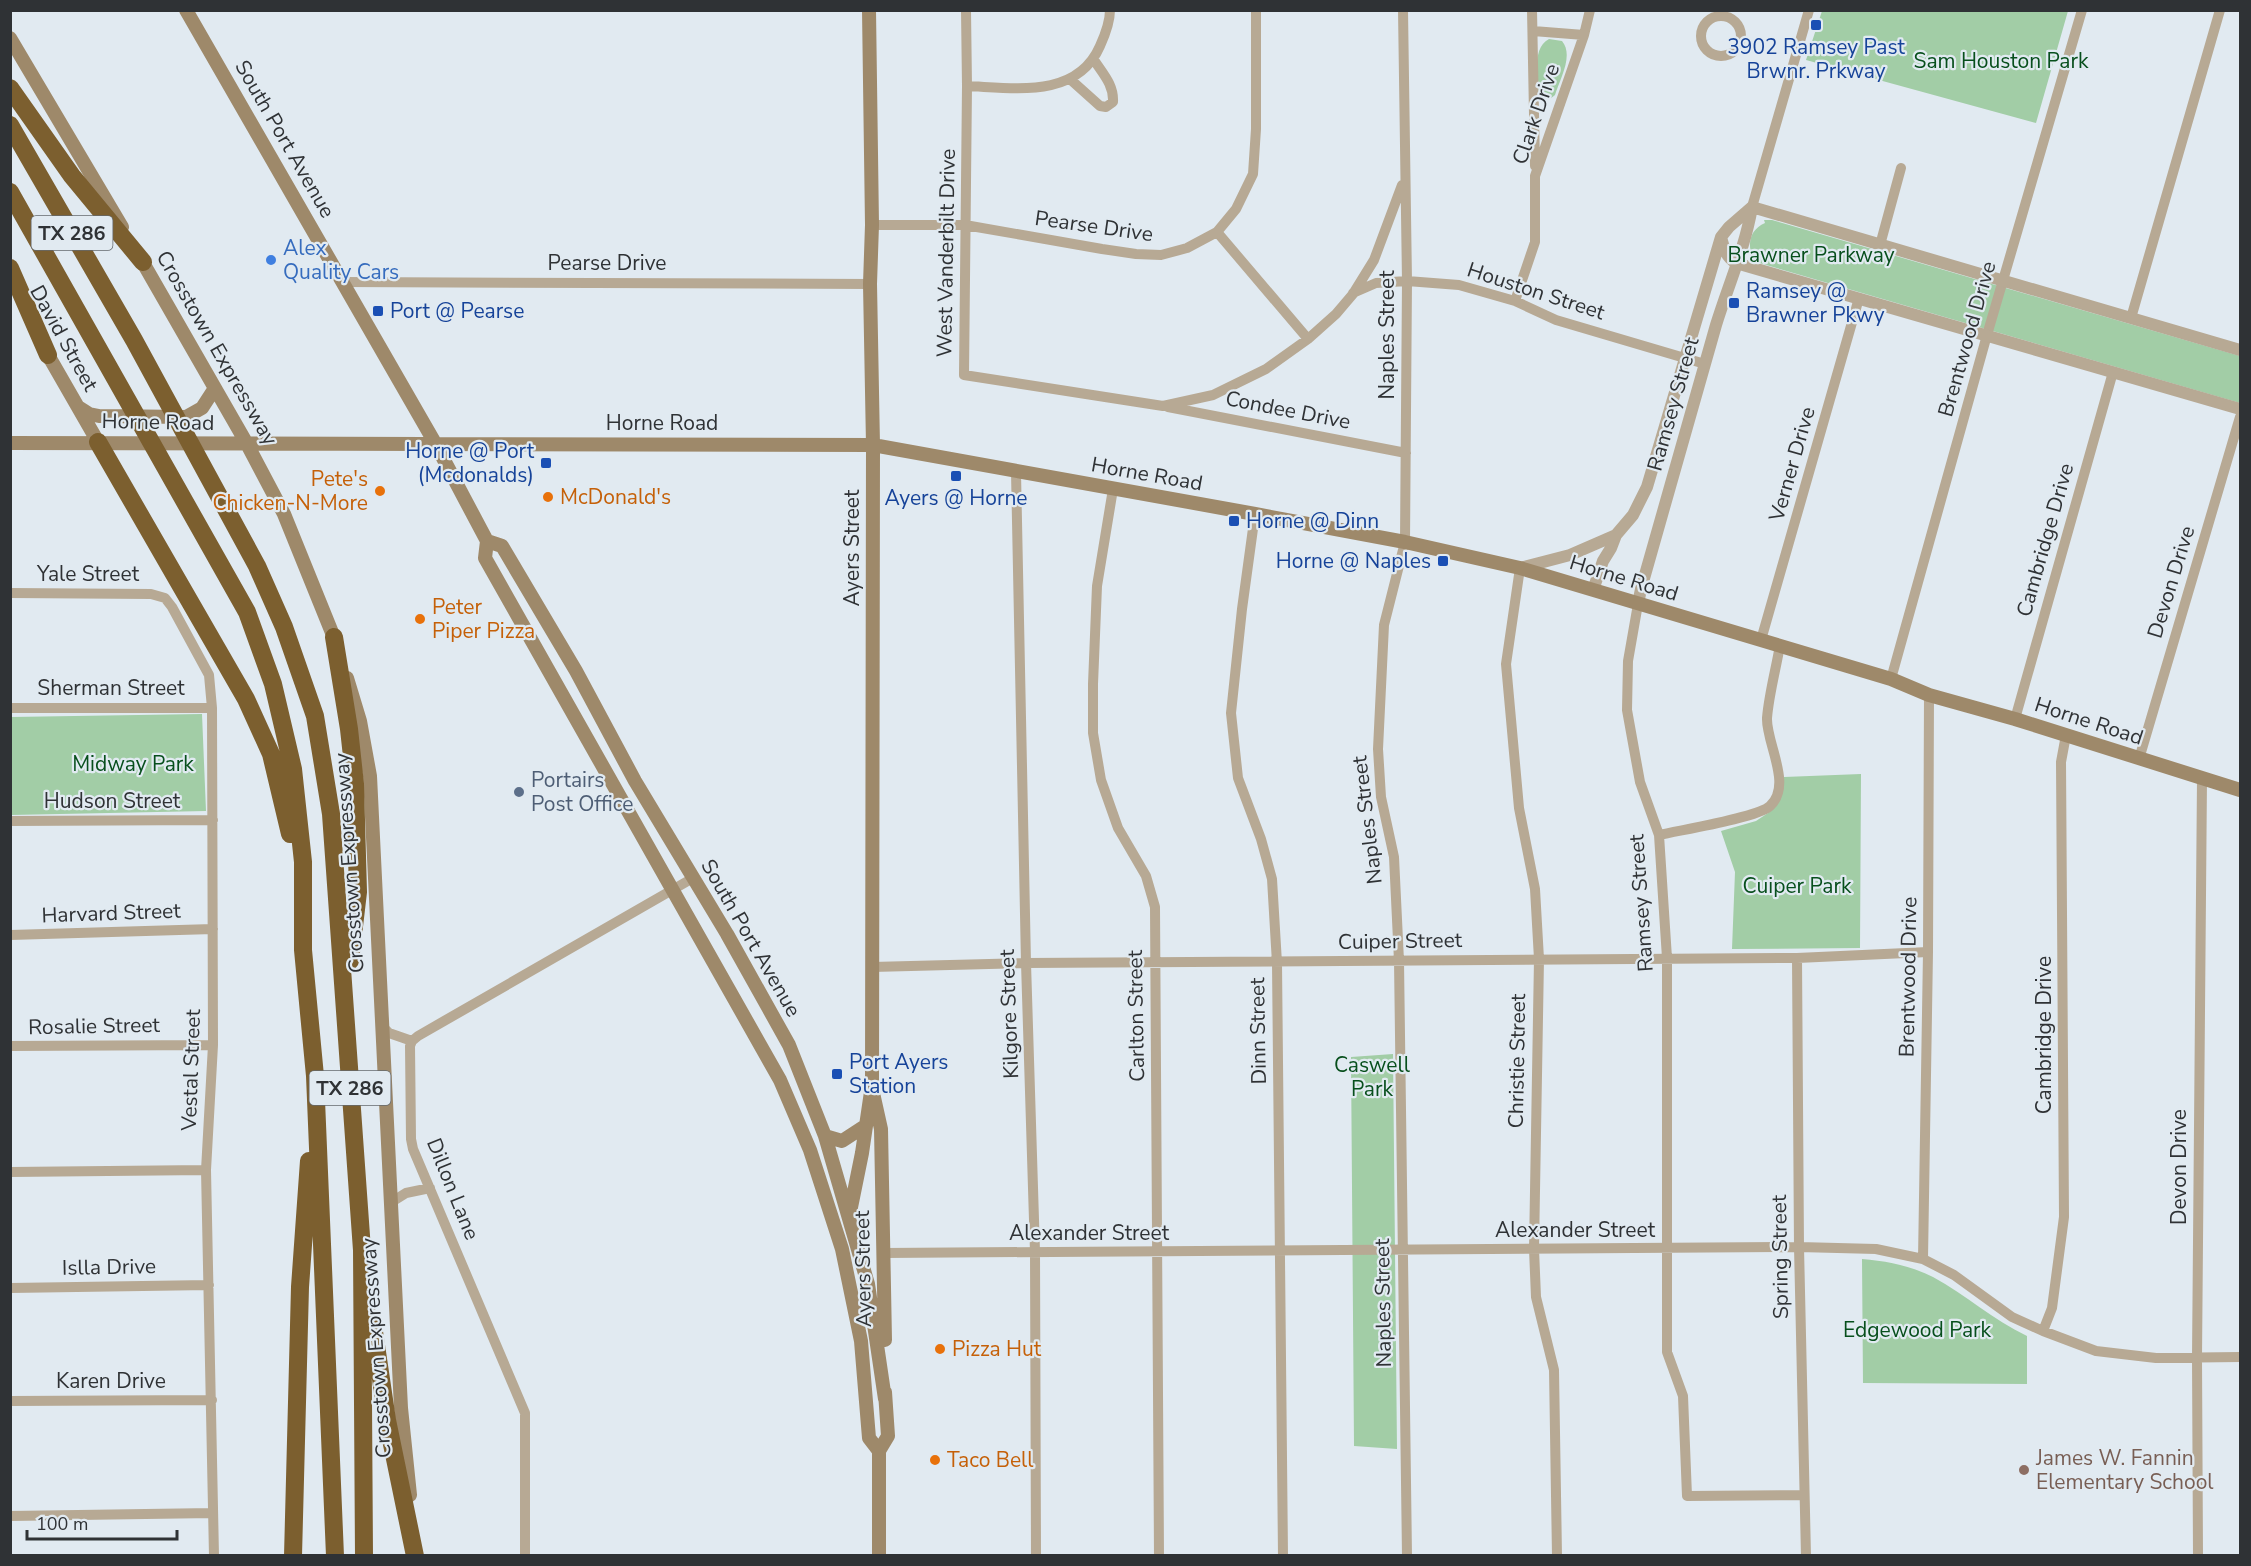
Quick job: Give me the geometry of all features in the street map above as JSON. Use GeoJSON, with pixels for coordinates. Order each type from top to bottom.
{"type":"FeatureCollection","features":[{"type":"Feature","properties":{"kind":"highway"},"geometry":{"type":"LineString","coordinates":[[10,88],[72,176],[143,262]]}},
{"type":"Feature","properties":{"kind":"highway","name":"Crosstown Expressway"},"geometry":{"type":"LineString","coordinates":[[10,125],[134,340],[257,567],[284,627],[315,716],[332,814],[362,1250],[364,1556]]}},
{"type":"Feature","properties":{"kind":"highway","name":"TX 286"},"geometry":{"type":"LineString","coordinates":[[10,192],[247,612],[273,684],[293,769],[303,862],[303,950],[315,1076],[335,1556]]}},
{"type":"Feature","properties":{"kind":"highway"},"geometry":{"type":"LineString","coordinates":[[10,268],[48,355]]}},
{"type":"Feature","properties":{"kind":"highway"},"geometry":{"type":"LineString","coordinates":[[98,442],[203,623],[254,717],[270,754],[303,891]]}},
{"type":"Feature","properties":{"kind":"highway"},"geometry":{"type":"LineString","coordinates":[[334,637],[349,729],[355,784],[358,880],[344,1001]]}},
{"type":"Feature","properties":{"kind":"highway"},"geometry":{"type":"LineString","coordinates":[[293,1556],[300,1287],[315,1076]]}},
{"type":"Feature","properties":{"kind":"highway"},"geometry":{"type":"LineString","coordinates":[[362,1250],[387,1420],[415,1556]]}},
{"type":"Feature","properties":{"kind":"main road","name":"South Port Avenue"},"geometry":{"type":"LineString","coordinates":[[186,10],[435,443],[487,541],[485,558],[780,1080],[810,1150],[835,1222]]}},
{"type":"Feature","properties":{"kind":"main road","name":"Ayers Street"},"geometry":{"type":"LineString","coordinates":[[849,1217],[862,1153],[872,1085],[873,445],[869,10]]}},
{"type":"Feature","properties":{"kind":"main road","name":"Crosstown Expressway"},"geometry":{"type":"LineString","coordinates":[[10,38],[143,262],[247,444],[284,514],[334,637],[360,721],[370,776],[401,1408],[415,1556]]}},
{"type":"Feature","properties":{"kind":"main road","name":"David Street"},"geometry":{"type":"LineString","coordinates":[[10,285],[98,442]]}},
{"type":"Feature","properties":{"kind":"main road"},"geometry":{"type":"LineString","coordinates":[[78,407],[89,414],[99,416],[186,417],[202,408],[215,388]]}},
{"type":"Feature","properties":{"kind":"main road","name":"Horne Road"},"geometry":{"type":"LineString","coordinates":[[10,443],[873,445],[1405,542],[1520,568],[1891,679],[1929,695],[2015,719],[2241,790]]}},
{"type":"Feature","properties":{"kind":"main road","name":"South Port Avenue"},"geometry":{"type":"LineString","coordinates":[[487,541],[502,546],[576,671],[635,781],[727,934],[789,1045],[825,1136],[868,1284],[885,1399]]}},
{"type":"Feature","properties":{"kind":"main road","name":"Ayers Street"},"geometry":{"type":"LineString","coordinates":[[872,1085],[881,1129],[885,1399],[888,1436],[879,1451],[879,1556]]}},
{"type":"Feature","properties":{"kind":"main road"},"geometry":{"type":"LineString","coordinates":[[825,1136],[842,1141],[865,1126]]}},
{"type":"Feature","properties":{"kind":"main road","name":"Ayers Street"},"geometry":{"type":"LineString","coordinates":[[835,1222],[858,1327],[868,1438],[879,1451]]}},
{"type":"Feature","properties":{"kind":"street","name":"West Vanderbilt Drive"},"geometry":{"type":"LineString","coordinates":[[966,10],[964,375],[1163,406],[1212,395],[1266,369],[1308,339],[1336,314],[1353,294],[1374,260],[1404,179]]}},
{"type":"Feature","properties":{"kind":"street"},"geometry":{"type":"LineString","coordinates":[[967,86],[1033,88],[1071,80],[1094,60],[1103,40],[1110,10]]}},
{"type":"Feature","properties":{"kind":"street","name":"Pearse Drive"},"geometry":{"type":"LineString","coordinates":[[872,225],[965,225],[1136,254],[1161,255],[1187,248],[1217,232],[1236,209],[1253,174],[1256,129],[1256,10]]}},
{"type":"Feature","properties":{"kind":"street","name":"Naples Street"},"geometry":{"type":"LineString","coordinates":[[1403,10],[1407,281],[1405,542],[1384,624],[1378,749],[1381,796],[1394,857],[1399,961],[1401,1250],[1407,1556]]}},
{"type":"Feature","properties":{"kind":"street"},"geometry":{"type":"LineString","coordinates":[[1532,10],[1535,176]]}},
{"type":"Feature","properties":{"kind":"street","name":"Clark Drive"},"geometry":{"type":"LineString","coordinates":[[1515,301],[1535,242],[1535,176],[1584,35],[1590,10]]}},
{"type":"Feature","properties":{"kind":"street","name":"Ramsey Street"},"geometry":{"type":"LineString","coordinates":[[1804,1495],[1687,1496],[1683,1396],[1667,1352],[1667,958],[1659,835],[1640,782],[1628,710],[1628,661],[1641,588],[1705,364],[1748,227],[1809,10]]}},
{"type":"Feature","properties":{"kind":"street","name":"Brentwood Drive"},"geometry":{"type":"LineString","coordinates":[[1891,679],[1987,335],[2082,10]]}},
{"type":"Feature","properties":{"kind":"street"},"geometry":{"type":"LineString","coordinates":[[2131,318],[2220,10]]}},
{"type":"Feature","properties":{"kind":"street"},"geometry":{"type":"LineString","coordinates":[[1533,31],[1584,35]]}},
{"type":"Feature","properties":{"kind":"street"},"geometry":{"type":"LineString","coordinates":[[1071,80],[1101,106],[1106,107],[1113,102],[1111,84],[1094,60]]}},
{"type":"Feature","properties":{"kind":"street"},"geometry":{"type":"LineString","coordinates":[[1880,245],[1901,168]]}},
{"type":"Feature","properties":{"kind":"street"},"geometry":{"type":"LineString","coordinates":[[1752,207],[2241,350]]}},
{"type":"Feature","properties":{"kind":"street","name":"Ramsey Street"},"geometry":{"type":"LineString","coordinates":[[1593,590],[1603,561],[1616,535],[1633,515],[1647,487],[1721,237],[1752,207]]}},
{"type":"Feature","properties":{"kind":"street"},"geometry":{"type":"LineString","coordinates":[[1217,232],[1308,339]]}},
{"type":"Feature","properties":{"kind":"street"},"geometry":{"type":"LineString","coordinates":[[1721,237],[1724,250],[1736,263],[2241,409]]}},
{"type":"Feature","properties":{"kind":"street","name":"Houston Street"},"geometry":{"type":"LineString","coordinates":[[1353,294],[1376,283],[1407,281],[1459,285],[1515,301],[1556,320],[1705,364]]}},
{"type":"Feature","properties":{"kind":"street","name":"Pearse Drive"},"geometry":{"type":"LineString","coordinates":[[344,282],[870,284]]}},
{"type":"Feature","properties":{"kind":"street","name":"Verner Drive"},"geometry":{"type":"LineString","coordinates":[[1761,640],[1859,298]]}},
{"type":"Feature","properties":{"kind":"street","name":"Cambridge Drive"},"geometry":{"type":"LineString","coordinates":[[2015,719],[2113,372]]}},
{"type":"Feature","properties":{"kind":"street","name":"Condee Drive"},"geometry":{"type":"LineString","coordinates":[[1163,406],[1406,453]]}},
{"type":"Feature","properties":{"kind":"street","name":"Devon Drive"},"geometry":{"type":"LineString","coordinates":[[2139,759],[2241,417]]}},
{"type":"Feature","properties":{"kind":"street","name":"Kilgore Street"},"geometry":{"type":"LineString","coordinates":[[1016,472],[1026,963],[1035,1252],[1036,1556]]}},
{"type":"Feature","properties":{"kind":"street","name":"Carlton Street"},"geometry":{"type":"LineString","coordinates":[[1113,489],[1097,586],[1092,684],[1093,733],[1101,780],[1118,828],[1146,876],[1155,906],[1159,1556]]}},
{"type":"Feature","properties":{"kind":"street","name":"Dinn Street"},"geometry":{"type":"LineString","coordinates":[[1256,514],[1242,609],[1231,713],[1238,777],[1261,838],[1272,879],[1277,963],[1283,1556]]}},
{"type":"Feature","properties":{"kind":"street"},"geometry":{"type":"LineString","coordinates":[[1520,568],[1570,555],[1616,535]]}},
{"type":"Feature","properties":{"kind":"street","name":"Christie Street"},"geometry":{"type":"LineString","coordinates":[[1520,568],[1506,664],[1520,808],[1534,889],[1539,959],[1534,1249],[1536,1297],[1554,1370],[1557,1556]]}},
{"type":"Feature","properties":{"kind":"street","name":"Yale Street"},"geometry":{"type":"LineString","coordinates":[[10,593],[151,594],[165,598]]}},
{"type":"Feature","properties":{"kind":"street","name":"Vestal Street"},"geometry":{"type":"LineString","coordinates":[[165,598],[209,675],[212,708],[213,1045],[206,1170],[214,1556]]}},
{"type":"Feature","properties":{"kind":"street"},"geometry":{"type":"LineString","coordinates":[[1659,835],[1754,814],[1771,806],[1779,788],[1779,771],[1770,742],[1767,719],[1780,645]]}},
{"type":"Feature","properties":{"kind":"street","name":"Brentwood Drive"},"geometry":{"type":"LineString","coordinates":[[1923,1259],[1929,695]]}},
{"type":"Feature","properties":{"kind":"street","name":"Sherman Street"},"geometry":{"type":"LineString","coordinates":[[10,708],[212,708]]}},
{"type":"Feature","properties":{"kind":"street","name":"Cambridge Drive"},"geometry":{"type":"LineString","coordinates":[[2043,1331],[2052,1308],[2064,1216],[2061,762],[2066,735]]}},
{"type":"Feature","properties":{"kind":"street","name":"Devon Drive"},"geometry":{"type":"LineString","coordinates":[[2198,1556],[2197,1358],[2202,779]]}},
{"type":"Feature","properties":{"kind":"street","name":"Hudson Street"},"geometry":{"type":"LineString","coordinates":[[10,821],[213,820]]}},
{"type":"Feature","properties":{"kind":"street"},"geometry":{"type":"LineString","coordinates":[[381,1025],[389,1033],[412,1041],[693,878]]}},
{"type":"Feature","properties":{"kind":"street","name":"Harvard Street"},"geometry":{"type":"LineString","coordinates":[[10,935],[213,929]]}},
{"type":"Feature","properties":{"kind":"street","name":"Cuiper Street"},"geometry":{"type":"LineString","coordinates":[[872,967],[1026,963],[1797,958],[1928,952]]}},
{"type":"Feature","properties":{"kind":"street","name":"Spring Street"},"geometry":{"type":"LineString","coordinates":[[1797,958],[1799,1247],[1806,1556]]}},
{"type":"Feature","properties":{"kind":"street","name":"Dillon Lane"},"geometry":{"type":"LineString","coordinates":[[412,1041],[409,1052],[413,1149],[525,1413],[525,1556]]}},
{"type":"Feature","properties":{"kind":"street","name":"Rosalie Street"},"geometry":{"type":"LineString","coordinates":[[10,1046],[213,1045]]}},
{"type":"Feature","properties":{"kind":"street"},"geometry":{"type":"LineString","coordinates":[[10,1172],[206,1170]]}},
{"type":"Feature","properties":{"kind":"street"},"geometry":{"type":"LineString","coordinates":[[390,1203],[406,1193],[430,1188]]}},
{"type":"Feature","properties":{"kind":"street","name":"Alexander Street"},"geometry":{"type":"LineString","coordinates":[[884,1253],[1799,1247],[1876,1249],[1923,1259],[1954,1275],[2012,1317],[2096,1351],[2156,1358],[2241,1357]]}},
{"type":"Feature","properties":{"kind":"street","name":"Islla Drive"},"geometry":{"type":"LineString","coordinates":[[10,1287],[209,1285]]}},
{"type":"Feature","properties":{"kind":"street","name":"Karen Drive"},"geometry":{"type":"LineString","coordinates":[[10,1401],[212,1400]]}},
{"type":"Feature","properties":{"kind":"street"},"geometry":{"type":"LineString","coordinates":[[10,1516],[213,1513]]}},
{"type":"Feature","properties":{"kind":"green space","name":"Sam Houston Park"},"geometry":{"type":"Polygon","coordinates":[[[1822,10],[2068,11],[2036,123],[1806,60],[1822,10]]]}},
{"type":"Feature","properties":{"kind":"green space"},"geometry":{"type":"Polygon","coordinates":[[[1549,39],[1562,41],[1567,53],[1563,75],[1555,95],[1550,99],[1545,99],[1538,92],[1537,63],[1540,49],[1549,39]]]}},
{"type":"Feature","properties":{"kind":"green space","name":"Brawner Parkway"},"geometry":{"type":"Polygon","coordinates":[[[1764,220],[1772,220],[2240,356],[2240,403],[1756,262],[1751,251],[1750,240],[1755,230],[1765,223],[1764,220]]]}},
{"type":"Feature","properties":{"kind":"green space","name":"Midway Park"},"geometry":{"type":"Polygon","coordinates":[[[202,714],[206,811],[11,815],[11,717],[202,714]]]}},
{"type":"Feature","properties":{"kind":"green space","name":"Cuiper Park"},"geometry":{"type":"Polygon","coordinates":[[[1861,774],[1860,948],[1732,949],[1735,872],[1721,831],[1756,821],[1768,813],[1784,777],[1861,774]]]}},
{"type":"Feature","properties":{"kind":"green space","name":"Caswell Park"},"geometry":{"type":"Polygon","coordinates":[[[1393,1054],[1397,1449],[1354,1446],[1351,1057],[1393,1054]]]}},
{"type":"Feature","properties":{"kind":"green space","name":"Edgewood Park"},"geometry":{"type":"Polygon","coordinates":[[[1862,1259],[1899,1265],[1933,1277],[2027,1336],[2027,1384],[1863,1383],[1862,1259]]]}},
{"type":"Feature","properties":{"kind":"place","name":"3902 Ramsey Past Brwnr. Prkway"},"geometry":{"type":"Point","coordinates":[1816,25]}},
{"type":"Feature","properties":{"kind":"place","name":"Alex Quality Cars"},"geometry":{"type":"Point","coordinates":[271,260]}},
{"type":"Feature","properties":{"kind":"place","name":"Ramsey @ Brawner Pkwy"},"geometry":{"type":"Point","coordinates":[1734,303]}},
{"type":"Feature","properties":{"kind":"place","name":"Port @ Pearse"},"geometry":{"type":"Point","coordinates":[378,311]}},
{"type":"Feature","properties":{"kind":"place","name":"Horne @ Port (Mcdonalds)"},"geometry":{"type":"Point","coordinates":[546,463]}},
{"type":"Feature","properties":{"kind":"place","name":"Ayers @ Horne"},"geometry":{"type":"Point","coordinates":[956,476]}},
{"type":"Feature","properties":{"kind":"place","name":"Pete's Chicken-N-More"},"geometry":{"type":"Point","coordinates":[380,491]}},
{"type":"Feature","properties":{"kind":"place","name":"McDonald's"},"geometry":{"type":"Point","coordinates":[548,497]}},
{"type":"Feature","properties":{"kind":"place","name":"Horne @ Dinn"},"geometry":{"type":"Point","coordinates":[1234,521]}},
{"type":"Feature","properties":{"kind":"place","name":"Horne @ Naples"},"geometry":{"type":"Point","coordinates":[1443,561]}},
{"type":"Feature","properties":{"kind":"place","name":"Peter Piper Pizza"},"geometry":{"type":"Point","coordinates":[420,619]}},
{"type":"Feature","properties":{"kind":"place","name":"Portairs Post Office"},"geometry":{"type":"Point","coordinates":[519,792]}},
{"type":"Feature","properties":{"kind":"place","name":"Port Ayers Station"},"geometry":{"type":"Point","coordinates":[837,1074]}},
{"type":"Feature","properties":{"kind":"place","name":"Pizza Hut"},"geometry":{"type":"Point","coordinates":[940,1349]}},
{"type":"Feature","properties":{"kind":"place","name":"Taco Bell"},"geometry":{"type":"Point","coordinates":[935,1460]}},
{"type":"Feature","properties":{"kind":"place","name":"James W. Fannin Elementary School"},"geometry":{"type":"Point","coordinates":[2024,1470]}}]}
